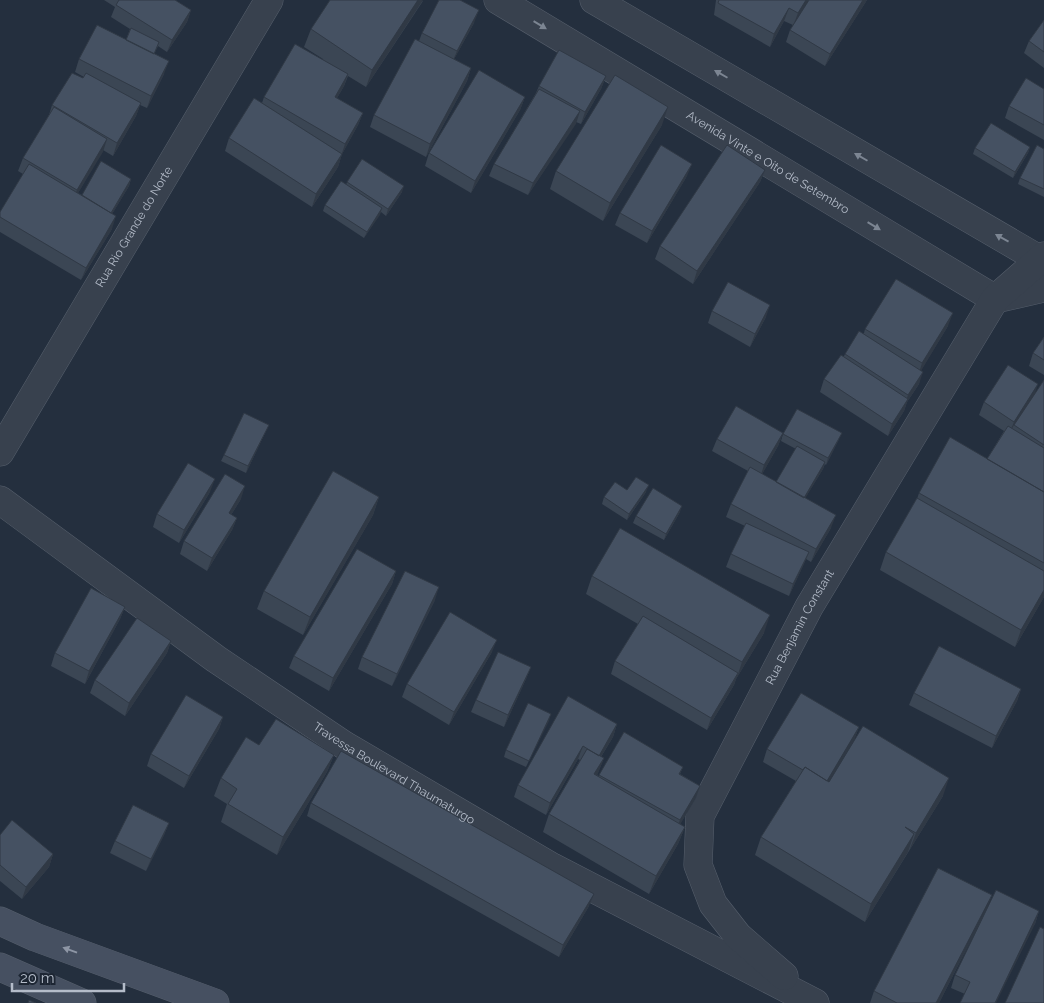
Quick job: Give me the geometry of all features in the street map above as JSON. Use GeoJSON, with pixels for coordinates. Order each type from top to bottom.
{"type":"FeatureCollection","features":[{"type":"Feature","properties":{"kind":"main road"},"geometry":{"type":"LineString","coordinates":[[0,921],[35,937],[215,1003]]}},
{"type":"Feature","properties":{"kind":"main road"},"geometry":{"type":"LineString","coordinates":[[0,966],[82,1003]]}},
{"type":"Feature","properties":{"kind":"street","name":"Rua Rio Grande do Norte"},"geometry":{"type":"LineString","coordinates":[[0,452],[269,0]]}},
{"type":"Feature","properties":{"kind":"street","name":"Avenida Vinte e Oito de Setembro"},"geometry":{"type":"LineString","coordinates":[[498,0],[995,298]]}},
{"type":"Feature","properties":{"kind":"street"},"geometry":{"type":"LineString","coordinates":[[594,0],[956,212],[1043,260]]}},
{"type":"Feature","properties":{"kind":"street","name":"Rua Benjamin Constant"},"geometry":{"type":"LineString","coordinates":[[815,1003],[738,936],[713,904],[698,865],[700,816],[809,607],[995,298],[1043,260]]}},
{"type":"Feature","properties":{"kind":"street"},"geometry":{"type":"LineString","coordinates":[[995,298],[1044,288]]}},
{"type":"Feature","properties":{"kind":"street","name":"Travessa Boulevard Thaumaturgo"},"geometry":{"type":"LineString","coordinates":[[0,500],[216,659],[344,745],[552,868],[815,1003]]}},
{"type":"Feature","properties":{"kind":"building"},"geometry":{"type":"Polygon","coordinates":[[[119,0],[175,0],[191,10],[172,40],[116,5],[119,0]]]}},
{"type":"Feature","properties":{"kind":"building"},"geometry":{"type":"Polygon","coordinates":[[[330,0],[418,0],[372,70],[311,29],[330,0]]]}},
{"type":"Feature","properties":{"kind":"building"},"geometry":{"type":"Polygon","coordinates":[[[439,0],[460,0],[479,10],[457,51],[422,33],[439,0]]]}},
{"type":"Feature","properties":{"kind":"building"},"geometry":{"type":"Polygon","coordinates":[[[719,0],[806,0],[798,13],[789,8],[774,34],[718,3],[719,0]]]}},
{"type":"Feature","properties":{"kind":"building"},"geometry":{"type":"Polygon","coordinates":[[[809,0],[863,0],[830,54],[790,30],[809,0]]]}},
{"type":"Feature","properties":{"kind":"building"},"geometry":{"type":"Polygon","coordinates":[[[1044,20],[1044,52],[1029,41],[1044,20]]]}},
{"type":"Feature","properties":{"kind":"building"},"geometry":{"type":"Polygon","coordinates":[[[97,25],[169,61],[151,96],[79,59],[97,25]]]}},
{"type":"Feature","properties":{"kind":"building"},"geometry":{"type":"Polygon","coordinates":[[[131,28],[159,42],[154,54],[126,40],[131,28]]]}},
{"type":"Feature","properties":{"kind":"building"},"geometry":{"type":"Polygon","coordinates":[[[415,39],[471,68],[430,144],[374,115],[415,39]]]}},
{"type":"Feature","properties":{"kind":"building"},"geometry":{"type":"Polygon","coordinates":[[[295,44],[348,74],[335,97],[363,113],[345,144],[264,97],[295,44]]]}},
{"type":"Feature","properties":{"kind":"building"},"geometry":{"type":"Polygon","coordinates":[[[559,50],[606,76],[585,112],[539,86],[559,50]]]}},
{"type":"Feature","properties":{"kind":"building"},"geometry":{"type":"Polygon","coordinates":[[[479,70],[525,97],[475,181],[429,153],[479,70]]]}},
{"type":"Feature","properties":{"kind":"building"},"geometry":{"type":"Polygon","coordinates":[[[72,73],[83,78],[86,73],[141,103],[117,143],[52,105],[72,73]]]}},
{"type":"Feature","properties":{"kind":"building"},"geometry":{"type":"Polygon","coordinates":[[[615,75],[668,107],[610,203],[556,171],[615,75]]]}},
{"type":"Feature","properties":{"kind":"building"},"geometry":{"type":"Polygon","coordinates":[[[1026,78],[1044,89],[1044,125],[1009,106],[1026,78]]]}},
{"type":"Feature","properties":{"kind":"building"},"geometry":{"type":"Polygon","coordinates":[[[539,89],[580,111],[533,183],[494,164],[539,89]]]}},
{"type":"Feature","properties":{"kind":"building"},"geometry":{"type":"Polygon","coordinates":[[[254,98],[342,154],[316,194],[229,138],[254,98]]]}},
{"type":"Feature","properties":{"kind":"building"},"geometry":{"type":"Polygon","coordinates":[[[54,107],[107,139],[77,190],[23,158],[54,107]]]}},
{"type":"Feature","properties":{"kind":"building"},"geometry":{"type":"Polygon","coordinates":[[[991,123],[1030,147],[1015,172],[975,148],[991,123]]]}},
{"type":"Feature","properties":{"kind":"building"},"geometry":{"type":"Polygon","coordinates":[[[661,145],[692,164],[652,231],[620,213],[661,145]]]}},
{"type":"Feature","properties":{"kind":"building"},"geometry":{"type":"Polygon","coordinates":[[[727,145],[765,170],[697,271],[660,246],[727,145]]]}},
{"type":"Feature","properties":{"kind":"building"},"geometry":{"type":"Polygon","coordinates":[[[1037,145],[1044,149],[1044,189],[1020,178],[1037,145]]]}},
{"type":"Feature","properties":{"kind":"building"},"geometry":{"type":"Polygon","coordinates":[[[362,159],[404,186],[388,209],[347,182],[362,159]]]}},
{"type":"Feature","properties":{"kind":"building"},"geometry":{"type":"Polygon","coordinates":[[[101,161],[131,179],[111,213],[82,195],[101,161]]]}},
{"type":"Feature","properties":{"kind":"building"},"geometry":{"type":"Polygon","coordinates":[[[29,164],[116,216],[86,268],[0,217],[0,212],[29,164]]]}},
{"type":"Feature","properties":{"kind":"building"},"geometry":{"type":"Polygon","coordinates":[[[341,181],[382,208],[367,232],[325,205],[341,181]]]}},
{"type":"Feature","properties":{"kind":"building"},"geometry":{"type":"Polygon","coordinates":[[[896,279],[953,313],[922,363],[865,329],[896,279]]]}},
{"type":"Feature","properties":{"kind":"building"},"geometry":{"type":"Polygon","coordinates":[[[728,282],[770,305],[755,334],[712,311],[728,282]]]}},
{"type":"Feature","properties":{"kind":"building"},"geometry":{"type":"Polygon","coordinates":[[[859,331],[923,372],[908,395],[845,354],[859,331]]]}},
{"type":"Feature","properties":{"kind":"building"},"geometry":{"type":"Polygon","coordinates":[[[1044,337],[1044,360],[1033,353],[1044,337]]]}},
{"type":"Feature","properties":{"kind":"building"},"geometry":{"type":"Polygon","coordinates":[[[841,355],[908,399],[892,424],[824,379],[841,355]]]}},
{"type":"Feature","properties":{"kind":"building"},"geometry":{"type":"Polygon","coordinates":[[[1008,365],[1038,384],[1014,422],[984,402],[1008,365]]]}},
{"type":"Feature","properties":{"kind":"building"},"geometry":{"type":"Polygon","coordinates":[[[1044,380],[1044,445],[1014,425],[1044,380]]]}},
{"type":"Feature","properties":{"kind":"building"},"geometry":{"type":"Polygon","coordinates":[[[736,406],[783,433],[764,465],[717,439],[736,406]]]}},
{"type":"Feature","properties":{"kind":"building"},"geometry":{"type":"Polygon","coordinates":[[[797,409],[842,433],[828,458],[783,434],[797,409]]]}},
{"type":"Feature","properties":{"kind":"building"},"geometry":{"type":"Polygon","coordinates":[[[244,413],[269,425],[248,466],[224,455],[244,413]]]}},
{"type":"Feature","properties":{"kind":"building"},"geometry":{"type":"Polygon","coordinates":[[[1008,426],[1044,448],[1044,492],[987,459],[1008,426]]]}},
{"type":"Feature","properties":{"kind":"building"},"geometry":{"type":"Polygon","coordinates":[[[950,437],[1044,492],[1044,563],[919,493],[950,437]]]}},
{"type":"Feature","properties":{"kind":"building"},"geometry":{"type":"Polygon","coordinates":[[[797,446],[825,462],[804,498],[776,482],[797,446]]]}},
{"type":"Feature","properties":{"kind":"building"},"geometry":{"type":"Polygon","coordinates":[[[188,463],[215,479],[184,530],[157,514],[188,463]]]}},
{"type":"Feature","properties":{"kind":"building"},"geometry":{"type":"Polygon","coordinates":[[[750,467],[836,515],[816,549],[731,504],[750,467]]]}},
{"type":"Feature","properties":{"kind":"building"},"geometry":{"type":"Polygon","coordinates":[[[333,471],[379,497],[310,617],[264,591],[333,471]]]}},
{"type":"Feature","properties":{"kind":"building"},"geometry":{"type":"Polygon","coordinates":[[[225,474],[245,486],[229,513],[237,518],[212,558],[184,541],[225,474]]]}},
{"type":"Feature","properties":{"kind":"building"},"geometry":{"type":"Polygon","coordinates":[[[636,477],[649,485],[629,514],[604,497],[615,482],[627,490],[636,477]]]}},
{"type":"Feature","properties":{"kind":"building"},"geometry":{"type":"Polygon","coordinates":[[[653,488],[682,506],[666,534],[636,516],[653,488]]]}},
{"type":"Feature","properties":{"kind":"building"},"geometry":{"type":"Polygon","coordinates":[[[917,498],[1044,571],[1044,590],[1021,630],[886,552],[917,498]]]}},
{"type":"Feature","properties":{"kind":"building"},"geometry":{"type":"Polygon","coordinates":[[[746,523],[809,552],[793,584],[731,554],[746,523]]]}},
{"type":"Feature","properties":{"kind":"building"},"geometry":{"type":"Polygon","coordinates":[[[620,528],[770,615],[742,662],[592,576],[620,528]]]}},
{"type":"Feature","properties":{"kind":"building"},"geometry":{"type":"Polygon","coordinates":[[[357,549],[396,571],[333,678],[294,656],[357,549]]]}},
{"type":"Feature","properties":{"kind":"building"},"geometry":{"type":"Polygon","coordinates":[[[405,571],[439,587],[397,674],[362,657],[405,571]]]}},
{"type":"Feature","properties":{"kind":"building"},"geometry":{"type":"Polygon","coordinates":[[[91,588],[125,607],[89,671],[55,653],[91,588]]]}},
{"type":"Feature","properties":{"kind":"building"},"geometry":{"type":"Polygon","coordinates":[[[450,612],[497,640],[454,712],[407,684],[450,612]]]}},
{"type":"Feature","properties":{"kind":"building"},"geometry":{"type":"Polygon","coordinates":[[[643,616],[738,673],[711,718],[615,661],[643,616]]]}},
{"type":"Feature","properties":{"kind":"building"},"geometry":{"type":"Polygon","coordinates":[[[137,618],[171,641],[129,703],[95,680],[137,618]]]}},
{"type":"Feature","properties":{"kind":"building"},"geometry":{"type":"Polygon","coordinates":[[[939,646],[1021,689],[996,736],[914,693],[939,646]]]}},
{"type":"Feature","properties":{"kind":"building"},"geometry":{"type":"Polygon","coordinates":[[[498,652],[531,667],[508,715],[476,700],[498,652]]]}},
{"type":"Feature","properties":{"kind":"building"},"geometry":{"type":"Polygon","coordinates":[[[801,693],[859,727],[827,781],[805,767],[803,770],[767,749],[801,693]]]}},
{"type":"Feature","properties":{"kind":"building"},"geometry":{"type":"Polygon","coordinates":[[[186,695],[223,717],[189,776],[151,754],[186,695]]]}},
{"type":"Feature","properties":{"kind":"building"},"geometry":{"type":"Polygon","coordinates":[[[568,696],[617,724],[599,756],[583,746],[550,803],[518,785],[568,696]]]}},
{"type":"Feature","properties":{"kind":"building"},"geometry":{"type":"Polygon","coordinates":[[[528,703],[551,714],[529,761],[506,750],[528,703]]]}},
{"type":"Feature","properties":{"kind":"building"},"geometry":{"type":"Polygon","coordinates":[[[276,719],[334,755],[283,837],[228,804],[237,789],[221,778],[246,737],[259,745],[276,719]]]}},
{"type":"Feature","properties":{"kind":"building"},"geometry":{"type":"Polygon","coordinates":[[[863,726],[949,778],[916,833],[905,827],[914,834],[871,904],[761,837],[805,767],[829,782],[863,726]]]}},
{"type":"Feature","properties":{"kind":"building"},"geometry":{"type":"Polygon","coordinates":[[[624,732],[683,767],[679,774],[700,786],[680,820],[599,775],[624,732]]]}},
{"type":"Feature","properties":{"kind":"building"},"geometry":{"type":"Polygon","coordinates":[[[587,749],[604,758],[594,774],[685,827],[656,876],[549,814],[587,749]]]}},
{"type":"Feature","properties":{"kind":"building"},"geometry":{"type":"Polygon","coordinates":[[[341,751],[594,894],[563,945],[311,803],[341,751]]]}},
{"type":"Feature","properties":{"kind":"building"},"geometry":{"type":"Polygon","coordinates":[[[133,805],[169,823],[151,859],[115,841],[133,805]]]}},
{"type":"Feature","properties":{"kind":"building"},"geometry":{"type":"Polygon","coordinates":[[[12,820],[53,854],[26,887],[0,865],[0,835],[12,820]]]}},
{"type":"Feature","properties":{"kind":"building"},"geometry":{"type":"Polygon","coordinates":[[[938,868],[992,895],[936,1003],[897,1003],[874,991],[938,868]]]}},
{"type":"Feature","properties":{"kind":"building"},"geometry":{"type":"Polygon","coordinates":[[[996,890],[1039,911],[995,1003],[960,1003],[970,982],[955,975],[996,890]]]}},
{"type":"Feature","properties":{"kind":"building"},"geometry":{"type":"Polygon","coordinates":[[[1040,927],[1044,929],[1044,1003],[1005,1003],[1040,927]]]}}]}
